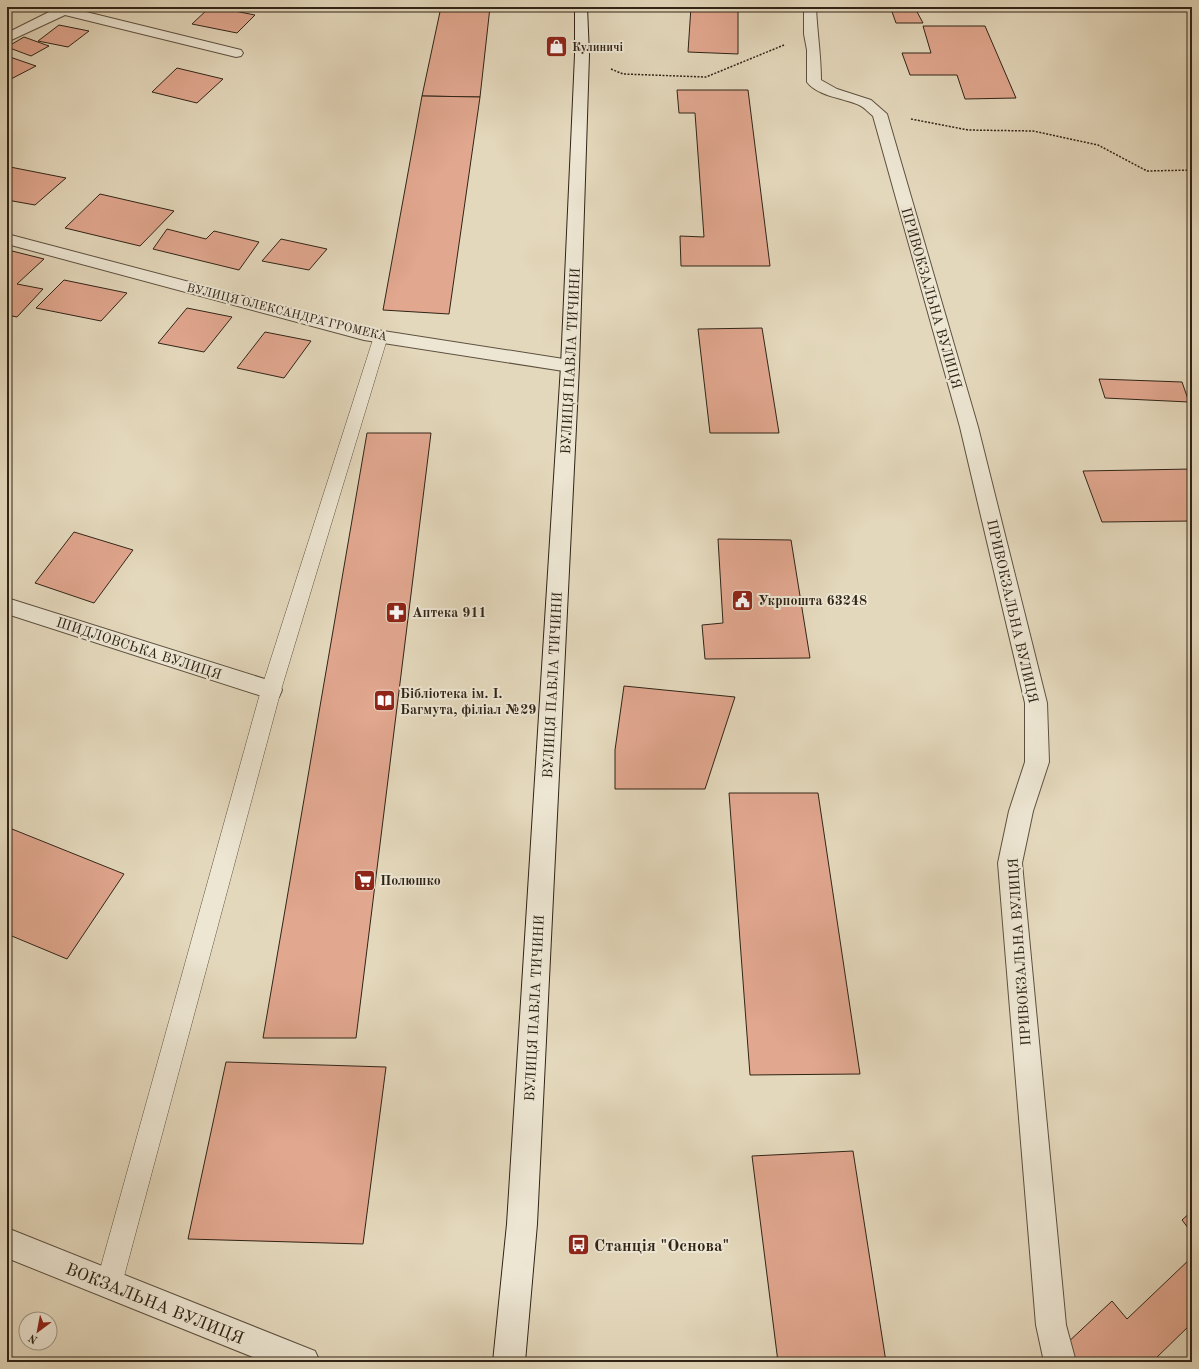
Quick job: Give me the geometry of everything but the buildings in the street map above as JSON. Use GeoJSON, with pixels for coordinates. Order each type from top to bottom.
{"type":"FeatureCollection","features":[{"type":"Feature","properties":{"kind":"street"},"geometry":{"type":"LineString","coordinates":[[49,7],[66,9],[236,53]]}},
{"type":"Feature","properties":{"kind":"street","name":"ВУЛИЦЯ ПАВЛА ТИЧИНИ"},"geometry":{"type":"LineString","coordinates":[[509,1362],[522,1216],[570,366],[582,55],[581,7]]}},
{"type":"Feature","properties":{"kind":"street"},"geometry":{"type":"LineString","coordinates":[[810,7],[811,34],[814,50],[814,82],[832,92],[866,103],[880,114]]}},
{"type":"Feature","properties":{"kind":"street"},"geometry":{"type":"LineString","coordinates":[[7,38],[66,9]]}},
{"type":"Feature","properties":{"kind":"street","name":"ПРИВОКЗАЛЬНА ВУЛИЦЯ"},"geometry":{"type":"LineString","coordinates":[[880,114],[969,427],[1036,703],[1037,762],[1021,811],[1010,863],[1051,1325],[1060,1362]]}},
{"type":"Feature","properties":{"kind":"street","name":"ВУЛИЦЯ ОЛЕКСАНДРА ГРОМЕКА"},"geometry":{"type":"LineString","coordinates":[[7,239],[364,334],[570,366]]}},
{"type":"Feature","properties":{"kind":"street","name":"ШИДЛОВСЬКА ВУЛИЦЯ"},"geometry":{"type":"LineString","coordinates":[[7,606],[270,690]]}},
{"type":"Feature","properties":{"kind":"street","name":"ВОКЗАЛЬНА ВУЛИЦЯ"},"geometry":{"type":"LineString","coordinates":[[7,1243],[304,1362]]}},
{"type":"Feature","properties":{"kind":"lane"},"geometry":{"type":"LineString","coordinates":[[109,1284],[270,690],[381,336]]}},
{"type":"Feature","properties":{"kind":"path"},"geometry":{"type":"LineString","coordinates":[[582,55],[600,66],[623,74],[706,77],[811,34]]}},
{"type":"Feature","properties":{"kind":"path"},"geometry":{"type":"LineString","coordinates":[[880,114],[968,130],[1033,131],[1098,145],[1147,170],[1192,170]]}},
{"type":"Feature","properties":{"kind":"place","name":"Кулиничі"},"geometry":{"type":"Point","coordinates":[557,47]}},
{"type":"Feature","properties":{"kind":"place","name":"Укрпошта 63248"},"geometry":{"type":"Point","coordinates":[742,600]}},
{"type":"Feature","properties":{"kind":"place","name":"Аптека 911"},"geometry":{"type":"Point","coordinates":[397,612]}},
{"type":"Feature","properties":{"kind":"place","name":"Бібліотека ім. І. Багмута, філіал №29"},"geometry":{"type":"Point","coordinates":[385,701]}},
{"type":"Feature","properties":{"kind":"place","name":"Полюшко"},"geometry":{"type":"Point","coordinates":[365,880]}},
{"type":"Feature","properties":{"kind":"place","name":"Станція \"Основа\""},"geometry":{"type":"Point","coordinates":[578,1245]}}]}
